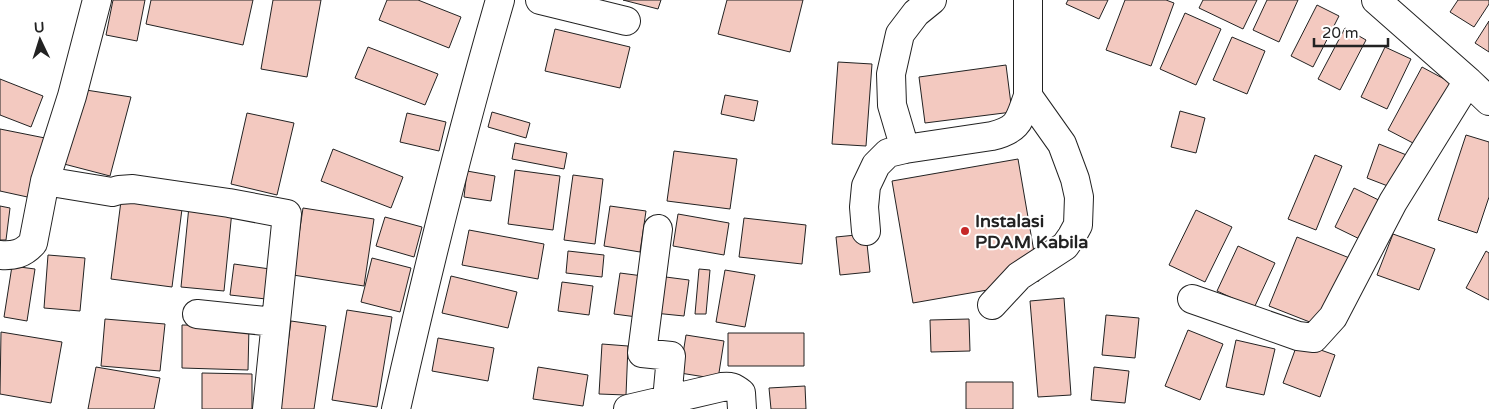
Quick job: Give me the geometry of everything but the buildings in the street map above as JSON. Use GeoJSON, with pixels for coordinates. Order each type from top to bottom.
{"type":"FeatureCollection","features":[{"type":"Feature","properties":{"kind":"street"},"geometry":{"type":"LineString","coordinates":[[0,256],[20,254],[28,249],[32,243],[45,182],[72,96],[97,0]]}},
{"type":"Feature","properties":{"kind":"street"},"geometry":{"type":"LineString","coordinates":[[396,409],[429,266],[500,0]]}},
{"type":"Feature","properties":{"kind":"street"},"geometry":{"type":"LineString","coordinates":[[540,0],[626,21]]}},
{"type":"Feature","properties":{"kind":"street"},"geometry":{"type":"LineString","coordinates":[[905,149],[892,105],[890,74],[900,34],[916,13],[932,0]]}},
{"type":"Feature","properties":{"kind":"street"},"geometry":{"type":"LineString","coordinates":[[866,231],[864,207],[866,186],[876,165],[888,153],[992,136],[1006,133],[1015,126],[1028,96],[1028,0]]}},
{"type":"Feature","properties":{"kind":"street"},"geometry":{"type":"LineString","coordinates":[[1376,0],[1489,101]]}},
{"type":"Feature","properties":{"kind":"street"},"geometry":{"type":"LineString","coordinates":[[1192,299],[1298,336],[1310,338],[1316,336],[1333,317],[1393,202],[1468,81]]}},
{"type":"Feature","properties":{"kind":"street"},"geometry":{"type":"LineString","coordinates":[[992,305],[1019,276],[1064,246],[1078,225],[1079,197],[1075,179],[1062,144],[1028,96]]}},
{"type":"Feature","properties":{"kind":"street"},"geometry":{"type":"LineString","coordinates":[[45,182],[112,192],[134,189],[229,203],[287,214],[267,409]]}},
{"type":"Feature","properties":{"kind":"street"},"geometry":{"type":"LineString","coordinates":[[658,229],[642,353],[671,356],[667,400]]}},
{"type":"Feature","properties":{"kind":"street"},"geometry":{"type":"LineString","coordinates":[[197,314],[275,322]]}},
{"type":"Feature","properties":{"kind":"street"},"geometry":{"type":"LineString","coordinates":[[628,409],[730,386],[741,393],[742,409]]}},
{"type":"Feature","properties":{"kind":"place","name":"Instalasi PDAM Kabila"},"geometry":{"type":"Point","coordinates":[965,231]}}]}
